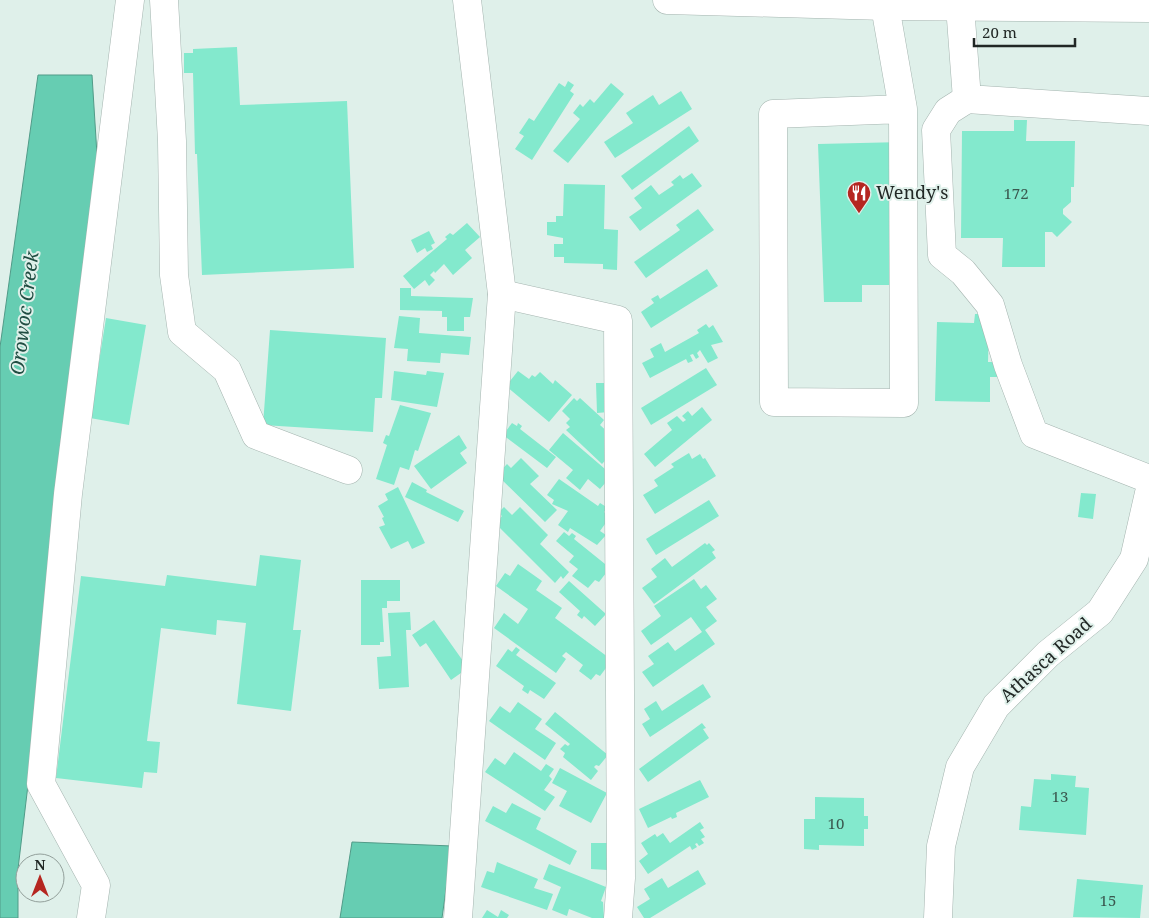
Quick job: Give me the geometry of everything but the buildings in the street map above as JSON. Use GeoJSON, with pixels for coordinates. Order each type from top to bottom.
{"type":"FeatureCollection","features":[{"type":"Feature","properties":{"kind":"main road"},"geometry":{"type":"LineString","coordinates":[[91,918],[96,885],[41,784],[68,494],[130,0]]}},
{"type":"Feature","properties":{"kind":"main road"},"geometry":{"type":"LineString","coordinates":[[164,0],[172,141],[174,275],[182,332],[227,370],[256,435],[348,470]]}},
{"type":"Feature","properties":{"kind":"main road"},"geometry":{"type":"LineString","coordinates":[[458,918],[502,294],[467,0]]}},
{"type":"Feature","properties":{"kind":"main road"},"geometry":{"type":"LineString","coordinates":[[667,0],[885,6],[1108,3],[1149,8]]}},
{"type":"Feature","properties":{"kind":"main road"},"geometry":{"type":"LineString","coordinates":[[885,6],[903,109],[904,403],[774,402],[773,114],[903,109]]}},
{"type":"Feature","properties":{"kind":"main road"},"geometry":{"type":"LineString","coordinates":[[960,6],[967,99]]}},
{"type":"Feature","properties":{"kind":"main road"},"geometry":{"type":"LineString","coordinates":[[1149,111],[967,99],[948,111],[936,130],[942,255],[963,272],[990,306],[1034,434],[1149,479]]}},
{"type":"Feature","properties":{"kind":"main road"},"geometry":{"type":"LineString","coordinates":[[502,294],[618,320],[620,878],[618,918]]}},
{"type":"Feature","properties":{"kind":"main road","name":"Athasca Road"},"geometry":{"type":"LineString","coordinates":[[938,918],[941,846],[960,767],[996,706],[1048,654],[1100,612],[1134,559],[1149,493]]}},
{"type":"Feature","properties":{"kind":"water","name":"Orowoc Creek"},"geometry":{"type":"Polygon","coordinates":[[[38,75],[92,75],[99,187],[20,853],[15,853],[15,903],[18,903],[18,918],[0,918],[0,347],[38,75]]]}},
{"type":"Feature","properties":{"kind":"water"},"geometry":{"type":"Polygon","coordinates":[[[352,842],[452,846],[442,918],[340,918],[352,842]]]}},
{"type":"Feature","properties":{"kind":"place","name":"Wendy's"},"geometry":{"type":"Point","coordinates":[859,214]}}]}
